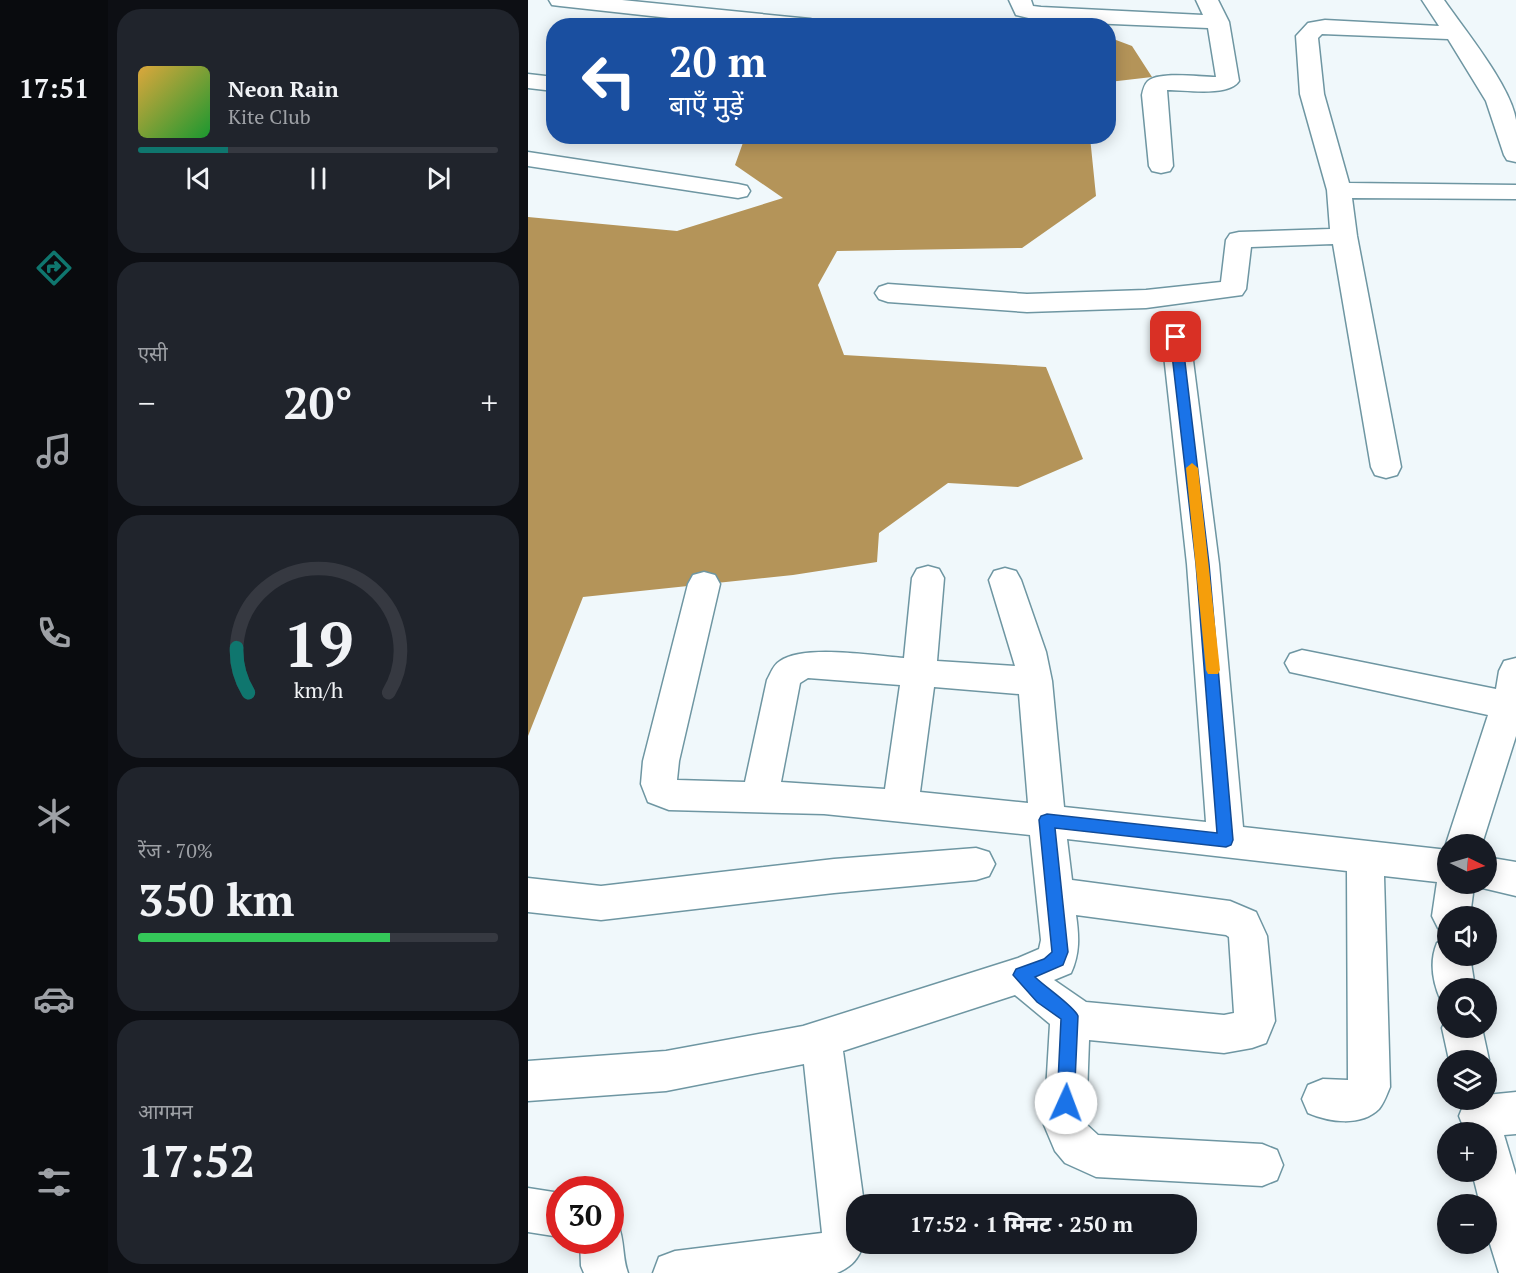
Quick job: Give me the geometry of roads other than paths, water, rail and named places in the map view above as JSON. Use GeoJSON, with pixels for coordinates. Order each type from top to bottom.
{"type":"FeatureCollection","features":[{"type":"Feature","properties":{"kind":"street"},"geometry":{"type":"LineString","coordinates":[[560,0],[622,3],[745,18]]}},
{"type":"Feature","properties":{"kind":"street"},"geometry":{"type":"LineString","coordinates":[[1020,0],[1024,10],[1041,14],[1218,22]]}},
{"type":"Feature","properties":{"kind":"street"},"geometry":{"type":"LineString","coordinates":[[1161,165],[1154,90],[1161,83],[1220,84],[1228,81],[1218,22],[1207,0]]}},
{"type":"Feature","properties":{"kind":"street"},"geometry":{"type":"LineString","coordinates":[[1433,0],[1498,101],[1516,156]]}},
{"type":"Feature","properties":{"kind":"street"},"geometry":{"type":"LineString","coordinates":[[1386,467],[1344,236],[1339,190],[1312,94],[1306,36],[1316,28],[1325,27],[1456,33]]}},
{"type":"Feature","properties":{"kind":"street"},"geometry":{"type":"LineString","coordinates":[[528,81],[546,83]]}},
{"type":"Feature","properties":{"kind":"street"},"geometry":{"type":"LineString","coordinates":[[528,159],[738,191]]}},
{"type":"Feature","properties":{"kind":"street"},"geometry":{"type":"LineString","coordinates":[[1339,190],[1516,192]]}},
{"type":"Feature","properties":{"kind":"street"},"geometry":{"type":"LineString","coordinates":[[888,293],[1027,303],[1146,299],[1233,289],[1239,240],[1344,236]]}},
{"type":"Feature","properties":{"kind":"street"},"geometry":{"type":"LineString","coordinates":[[1176,337],[1204,576],[1226,840]]}},
{"type":"Feature","properties":{"kind":"street"},"geometry":{"type":"LineString","coordinates":[[900,807],[919,673],[928,578]]}},
{"type":"Feature","properties":{"kind":"street"},"geometry":{"type":"LineString","coordinates":[[528,1081],[666,1071],[803,1045],[1021,975],[1057,960],[1060,940],[1035,681],[1029,652],[1005,580]]}},
{"type":"Feature","properties":{"kind":"street"},"geometry":{"type":"LineString","coordinates":[[704,585],[661,761],[659,784],[661,791],[669,795],[821,799],[1047,820],[1437,866]]}},
{"type":"Feature","properties":{"kind":"street"},"geometry":{"type":"LineString","coordinates":[[1302,663],[1513,691],[1467,834]]}},
{"type":"Feature","properties":{"kind":"street"},"geometry":{"type":"LineString","coordinates":[[760,797],[784,680],[788,671],[808,665],[1035,681]]}},
{"type":"Feature","properties":{"kind":"street"},"geometry":{"type":"LineString","coordinates":[[1323,1099],[1356,1100],[1366,1094],[1369,1087],[1365,857]]}},
{"type":"Feature","properties":{"kind":"street"},"geometry":{"type":"LineString","coordinates":[[528,895],[601,903],[834,876],[976,864]]}},
{"type":"Feature","properties":{"kind":"street"},"geometry":{"type":"LineString","coordinates":[[1497,875],[1516,879]]}},
{"type":"Feature","properties":{"kind":"street"},"geometry":{"type":"LineString","coordinates":[[1021,975],[1043,996],[1070,1016],[1086,1021],[1224,1034],[1252,1029],[1255,1012],[1248,936],[1245,926],[1230,918],[1056,895]]}},
{"type":"Feature","properties":{"kind":"street"},"geometry":{"type":"LineString","coordinates":[[1070,1016],[1065,1125],[1068,1138],[1082,1150],[1096,1156],[1262,1165]]}},
{"type":"Feature","properties":{"kind":"street"},"geometry":{"type":"LineString","coordinates":[[675,1273],[830,1254],[837,1251],[843,1244],[845,1225],[820,1040]]}},
{"type":"Feature","properties":{"kind":"street"},"geometry":{"type":"LineString","coordinates":[[1489,1120],[1516,1260]]}},
{"type":"Feature","properties":{"kind":"street"},"geometry":{"type":"LineString","coordinates":[[528,1210],[546,1213]]}},
{"type":"Feature","properties":{"kind":"street"},"geometry":{"type":"LineString","coordinates":[[603,1254],[606,1273]]}}]}
